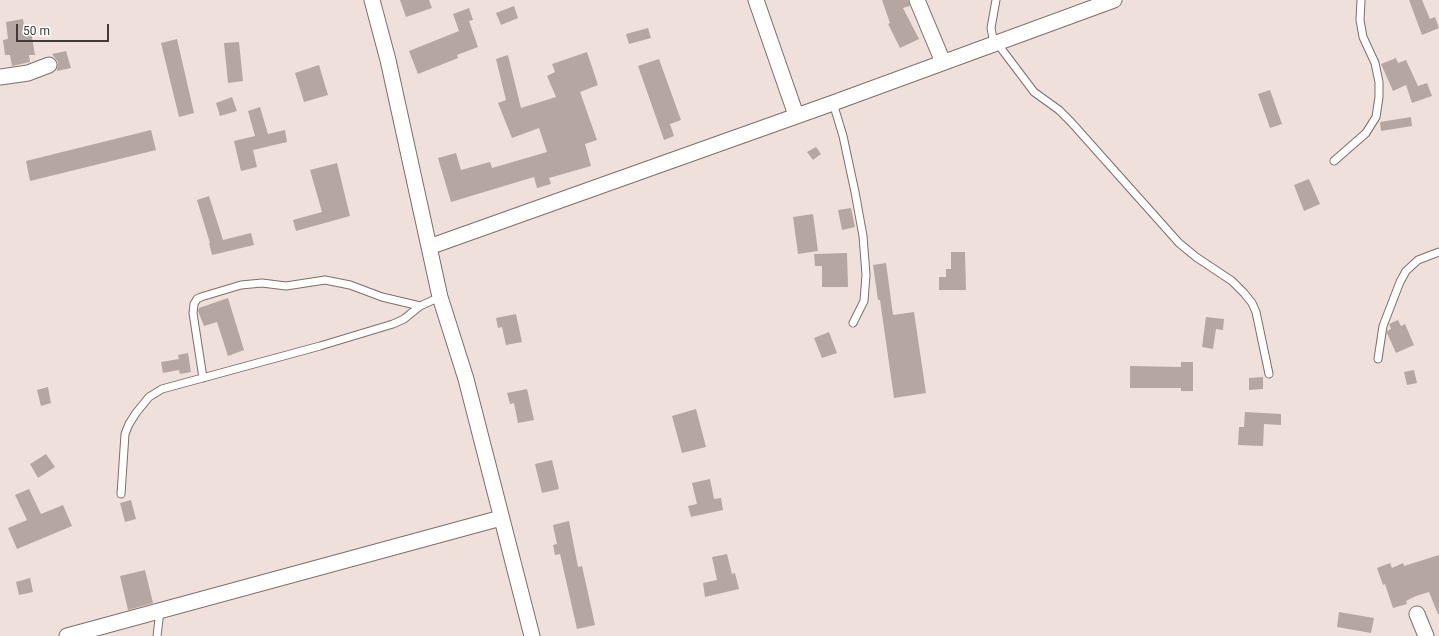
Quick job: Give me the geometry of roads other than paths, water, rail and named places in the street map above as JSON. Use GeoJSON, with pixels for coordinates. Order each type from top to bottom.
{"type":"FeatureCollection","features":[{"type":"Feature","properties":{"kind":"street"},"geometry":{"type":"LineString","coordinates":[[372,0],[388,60],[440,297],[466,379],[532,636]]}},
{"type":"Feature","properties":{"kind":"street"},"geometry":{"type":"LineString","coordinates":[[756,0],[796,115]]}},
{"type":"Feature","properties":{"kind":"street"},"geometry":{"type":"LineString","coordinates":[[918,0],[943,62]]}},
{"type":"Feature","properties":{"kind":"street"},"geometry":{"type":"LineString","coordinates":[[429,247],[1114,0]]}},
{"type":"Feature","properties":{"kind":"street"},"geometry":{"type":"LineString","coordinates":[[0,77],[28,73],[49,65]]}},
{"type":"Feature","properties":{"kind":"street"},"geometry":{"type":"LineString","coordinates":[[68,636],[501,518]]}},
{"type":"Feature","properties":{"kind":"street"},"geometry":{"type":"LineString","coordinates":[[1417,614],[1426,636]]}},
{"type":"Feature","properties":{"kind":"lane"},"geometry":{"type":"LineString","coordinates":[[996,0],[990,28],[995,43],[1034,92],[1059,110],[1071,122],[1179,243],[1196,257],[1232,280],[1252,303],[1256,312],[1269,374]]}},
{"type":"Feature","properties":{"kind":"lane"},"geometry":{"type":"LineString","coordinates":[[1334,161],[1366,133],[1376,117],[1379,97],[1379,82],[1374,63],[1362,37],[1360,20],[1361,0]]}},
{"type":"Feature","properties":{"kind":"lane"},"geometry":{"type":"LineString","coordinates":[[833,102],[843,136],[855,192],[866,275],[864,301],[853,323]]}},
{"type":"Feature","properties":{"kind":"lane"},"geometry":{"type":"LineString","coordinates":[[1378,359],[1383,326],[1400,282],[1406,271],[1418,260],[1439,252]]}},
{"type":"Feature","properties":{"kind":"lane"},"geometry":{"type":"LineString","coordinates":[[203,378],[193,313],[194,304],[197,299],[224,289],[262,283],[286,286],[325,280],[350,285],[382,297],[420,306]]}},
{"type":"Feature","properties":{"kind":"lane"},"geometry":{"type":"LineString","coordinates":[[121,494],[125,434],[136,413],[149,398],[162,389],[313,348],[394,324],[404,319],[420,306],[440,297]]}},
{"type":"Feature","properties":{"kind":"lane"},"geometry":{"type":"LineString","coordinates":[[157,636],[160,611]]}}]}
